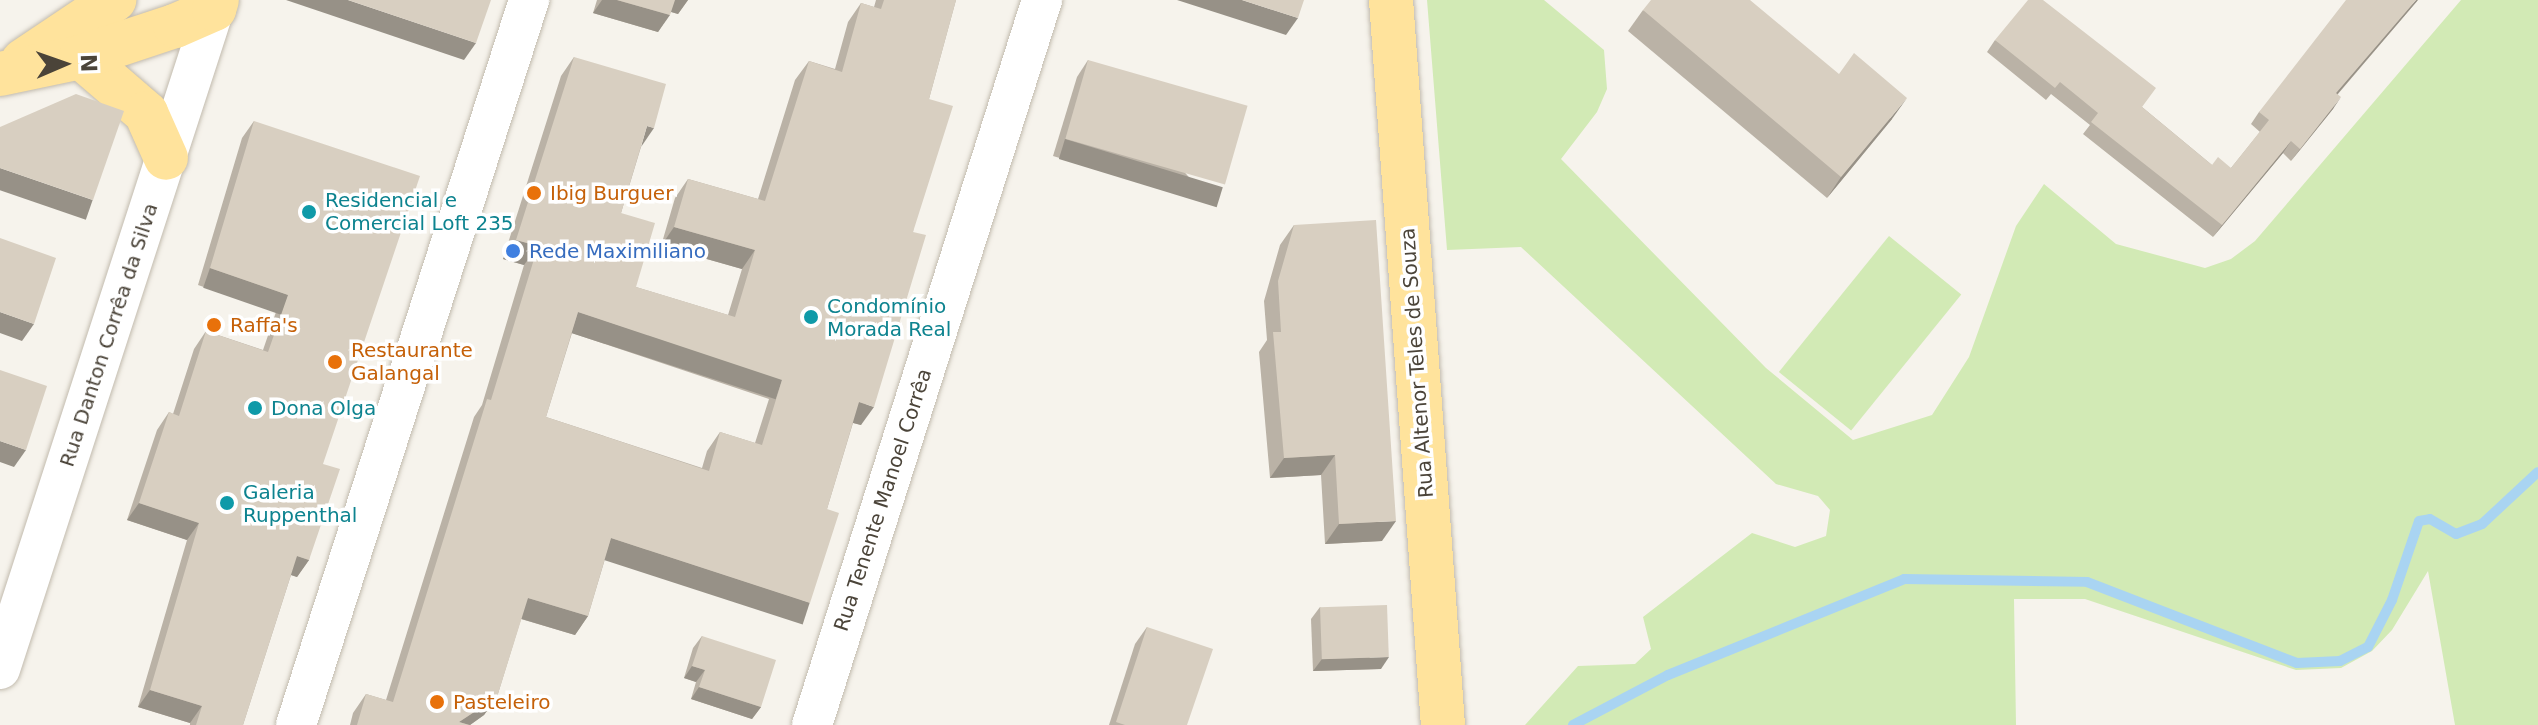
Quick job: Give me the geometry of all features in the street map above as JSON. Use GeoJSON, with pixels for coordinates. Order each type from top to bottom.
{"type":"FeatureCollection","features":[{"type":"Feature","properties":{"kind":"main road"},"geometry":{"type":"LineString","coordinates":[[6,72],[114,0]]}},
{"type":"Feature","properties":{"kind":"main road","name":"Rua Altenor Teles de Souza"},"geometry":{"type":"LineString","coordinates":[[1391,0],[1443,725]]}},
{"type":"Feature","properties":{"kind":"main road"},"geometry":{"type":"LineString","coordinates":[[6,72],[81,57],[215,5]]}},
{"type":"Feature","properties":{"kind":"main road"},"geometry":{"type":"LineString","coordinates":[[81,57],[146,113],[166,158]]}},
{"type":"Feature","properties":{"kind":"street"},"geometry":{"type":"LineString","coordinates":[[296,725],[529,0]]}},
{"type":"Feature","properties":{"kind":"street","name":"Rua Tenente Manoel Corrêa"},"geometry":{"type":"LineString","coordinates":[[812,725],[1042,0]]}},
{"type":"Feature","properties":{"kind":"street","name":"Rua Danton Corrêa da Silva"},"geometry":{"type":"LineString","coordinates":[[0,669],[215,5]]}},
{"type":"Feature","properties":{"kind":"green space"},"geometry":{"type":"Polygon","coordinates":[[[1427,0],[1544,0],[1604,50],[1607,89],[1597,112],[1561,159],[1766,368],[1853,440],[1932,415],[1969,357],[2016,226],[2044,184],[2116,244],[2205,268],[2231,259],[2255,241],[2461,0],[2538,0],[2538,725],[2455,725],[2428,571],[2392,630],[2372,651],[2341,668],[2296,670],[2085,599],[2014,599],[2016,725],[1525,725],[1578,666],[1635,664],[1651,649],[1643,617],[1752,533],[1795,547],[1826,536],[1830,510],[1818,496],[1776,484],[1521,247],[1447,250],[1427,0]]]}},
{"type":"Feature","properties":{"kind":"green space"},"geometry":{"type":"Polygon","coordinates":[[[1889,236],[1961,295],[1851,431],[1779,372],[1889,236]]]}},
{"type":"Feature","properties":{"kind":"building"},"geometry":{"type":"Polygon","coordinates":[[[348,0],[491,0],[476,43],[348,0]]]}},
{"type":"Feature","properties":{"kind":"building"},"geometry":{"type":"Polygon","coordinates":[[[617,0],[675,0],[670,15],[617,0]]]}},
{"type":"Feature","properties":{"kind":"building"},"geometry":{"type":"Polygon","coordinates":[[[884,0],[956,0],[929,99],[953,106],[913,232],[926,235],[874,407],[859,402],[827,509],[839,513],[810,603],[611,538],[588,616],[528,598],[497,697],[459,722],[469,725],[357,725],[366,694],[393,702],[538,246],[516,240],[574,57],[666,84],[654,128],[647,126],[621,213],[655,223],[636,287],[735,317],[755,250],[674,227],[688,179],[765,201],[809,61],[842,72],[861,3],[881,9],[884,0]],[[578,312],[546,417],[709,471],[720,432],[762,445],[782,380],[578,312]]]}},
{"type":"Feature","properties":{"kind":"building"},"geometry":{"type":"Polygon","coordinates":[[[1242,0],[1304,0],[1298,18],[1242,0]]]}},
{"type":"Feature","properties":{"kind":"building"},"geometry":{"type":"Polygon","coordinates":[[[1651,0],[1750,0],[1839,74],[1854,53],[1907,98],[1841,177],[1643,10],[1651,0]]]}},
{"type":"Feature","properties":{"kind":"building"},"geometry":{"type":"Polygon","coordinates":[[[2028,0],[2043,0],[2156,88],[2142,107],[2212,165],[2218,157],[2231,168],[2269,120],[2259,112],[2346,0],[2416,0],[2336,93],[2341,97],[2300,149],[2291,141],[2222,225],[2091,122],[2098,113],[2060,82],[2055,88],[1995,40],[2028,0]]]}},
{"type":"Feature","properties":{"kind":"building"},"geometry":{"type":"Polygon","coordinates":[[[1088,60],[1248,106],[1225,185],[1065,139],[1088,60]]]}},
{"type":"Feature","properties":{"kind":"building"},"geometry":{"type":"Polygon","coordinates":[[[76,94],[124,111],[93,200],[0,168],[0,127],[76,94]]]}},
{"type":"Feature","properties":{"kind":"building"},"geometry":{"type":"Polygon","coordinates":[[[254,121],[420,176],[323,464],[340,469],[309,560],[297,556],[243,725],[196,725],[202,706],[150,690],[199,523],[139,503],[169,412],[179,416],[206,331],[268,352],[288,295],[210,268],[254,121]]]}},
{"type":"Feature","properties":{"kind":"building"},"geometry":{"type":"Polygon","coordinates":[[[1376,220],[1396,521],[1339,524],[1335,455],[1284,458],[1273,332],[1281,332],[1278,281],[1294,225],[1376,220]]]}},
{"type":"Feature","properties":{"kind":"building"},"geometry":{"type":"Polygon","coordinates":[[[0,238],[56,258],[34,324],[0,312],[0,238]]]}},
{"type":"Feature","properties":{"kind":"building"},"geometry":{"type":"Polygon","coordinates":[[[0,370],[47,386],[26,450],[0,441],[0,370]]]}},
{"type":"Feature","properties":{"kind":"building"},"geometry":{"type":"Polygon","coordinates":[[[1387,605],[1389,657],[1322,659],[1320,607],[1387,605]]]}},
{"type":"Feature","properties":{"kind":"building"},"geometry":{"type":"Polygon","coordinates":[[[1147,627],[1213,649],[1187,725],[1125,725],[1116,722],[1147,627]]]}},
{"type":"Feature","properties":{"kind":"building"},"geometry":{"type":"Polygon","coordinates":[[[702,636],[776,660],[761,707],[699,687],[705,670],[692,666],[702,636]]]}},
{"type":"Feature","properties":{"kind":"waterway"},"geometry":{"type":"LineString","coordinates":[[1573,725],[1668,675],[1904,579],[2087,582],[2297,663],[2340,661],[2368,647],[2392,600],[2419,521],[2430,519],[2456,534],[2482,524],[2538,472]]}},
{"type":"Feature","properties":{"kind":"place","name":"Ibig Burguer"},"geometry":{"type":"Point","coordinates":[534,193]}},
{"type":"Feature","properties":{"kind":"place","name":"Residencial e Comercial Loft 235"},"geometry":{"type":"Point","coordinates":[309,212]}},
{"type":"Feature","properties":{"kind":"place","name":"Rede Maximiliano"},"geometry":{"type":"Point","coordinates":[513,251]}},
{"type":"Feature","properties":{"kind":"place","name":"Condomínio Morada Real"},"geometry":{"type":"Point","coordinates":[811,317]}},
{"type":"Feature","properties":{"kind":"place","name":"Raffa's"},"geometry":{"type":"Point","coordinates":[214,325]}},
{"type":"Feature","properties":{"kind":"place","name":"Restaurante Galangal"},"geometry":{"type":"Point","coordinates":[335,362]}},
{"type":"Feature","properties":{"kind":"place","name":"Dona Olga"},"geometry":{"type":"Point","coordinates":[255,408]}},
{"type":"Feature","properties":{"kind":"place","name":"Galeria Ruppenthal"},"geometry":{"type":"Point","coordinates":[227,503]}},
{"type":"Feature","properties":{"kind":"place","name":"Pasteleiro"},"geometry":{"type":"Point","coordinates":[437,702]}}]}
